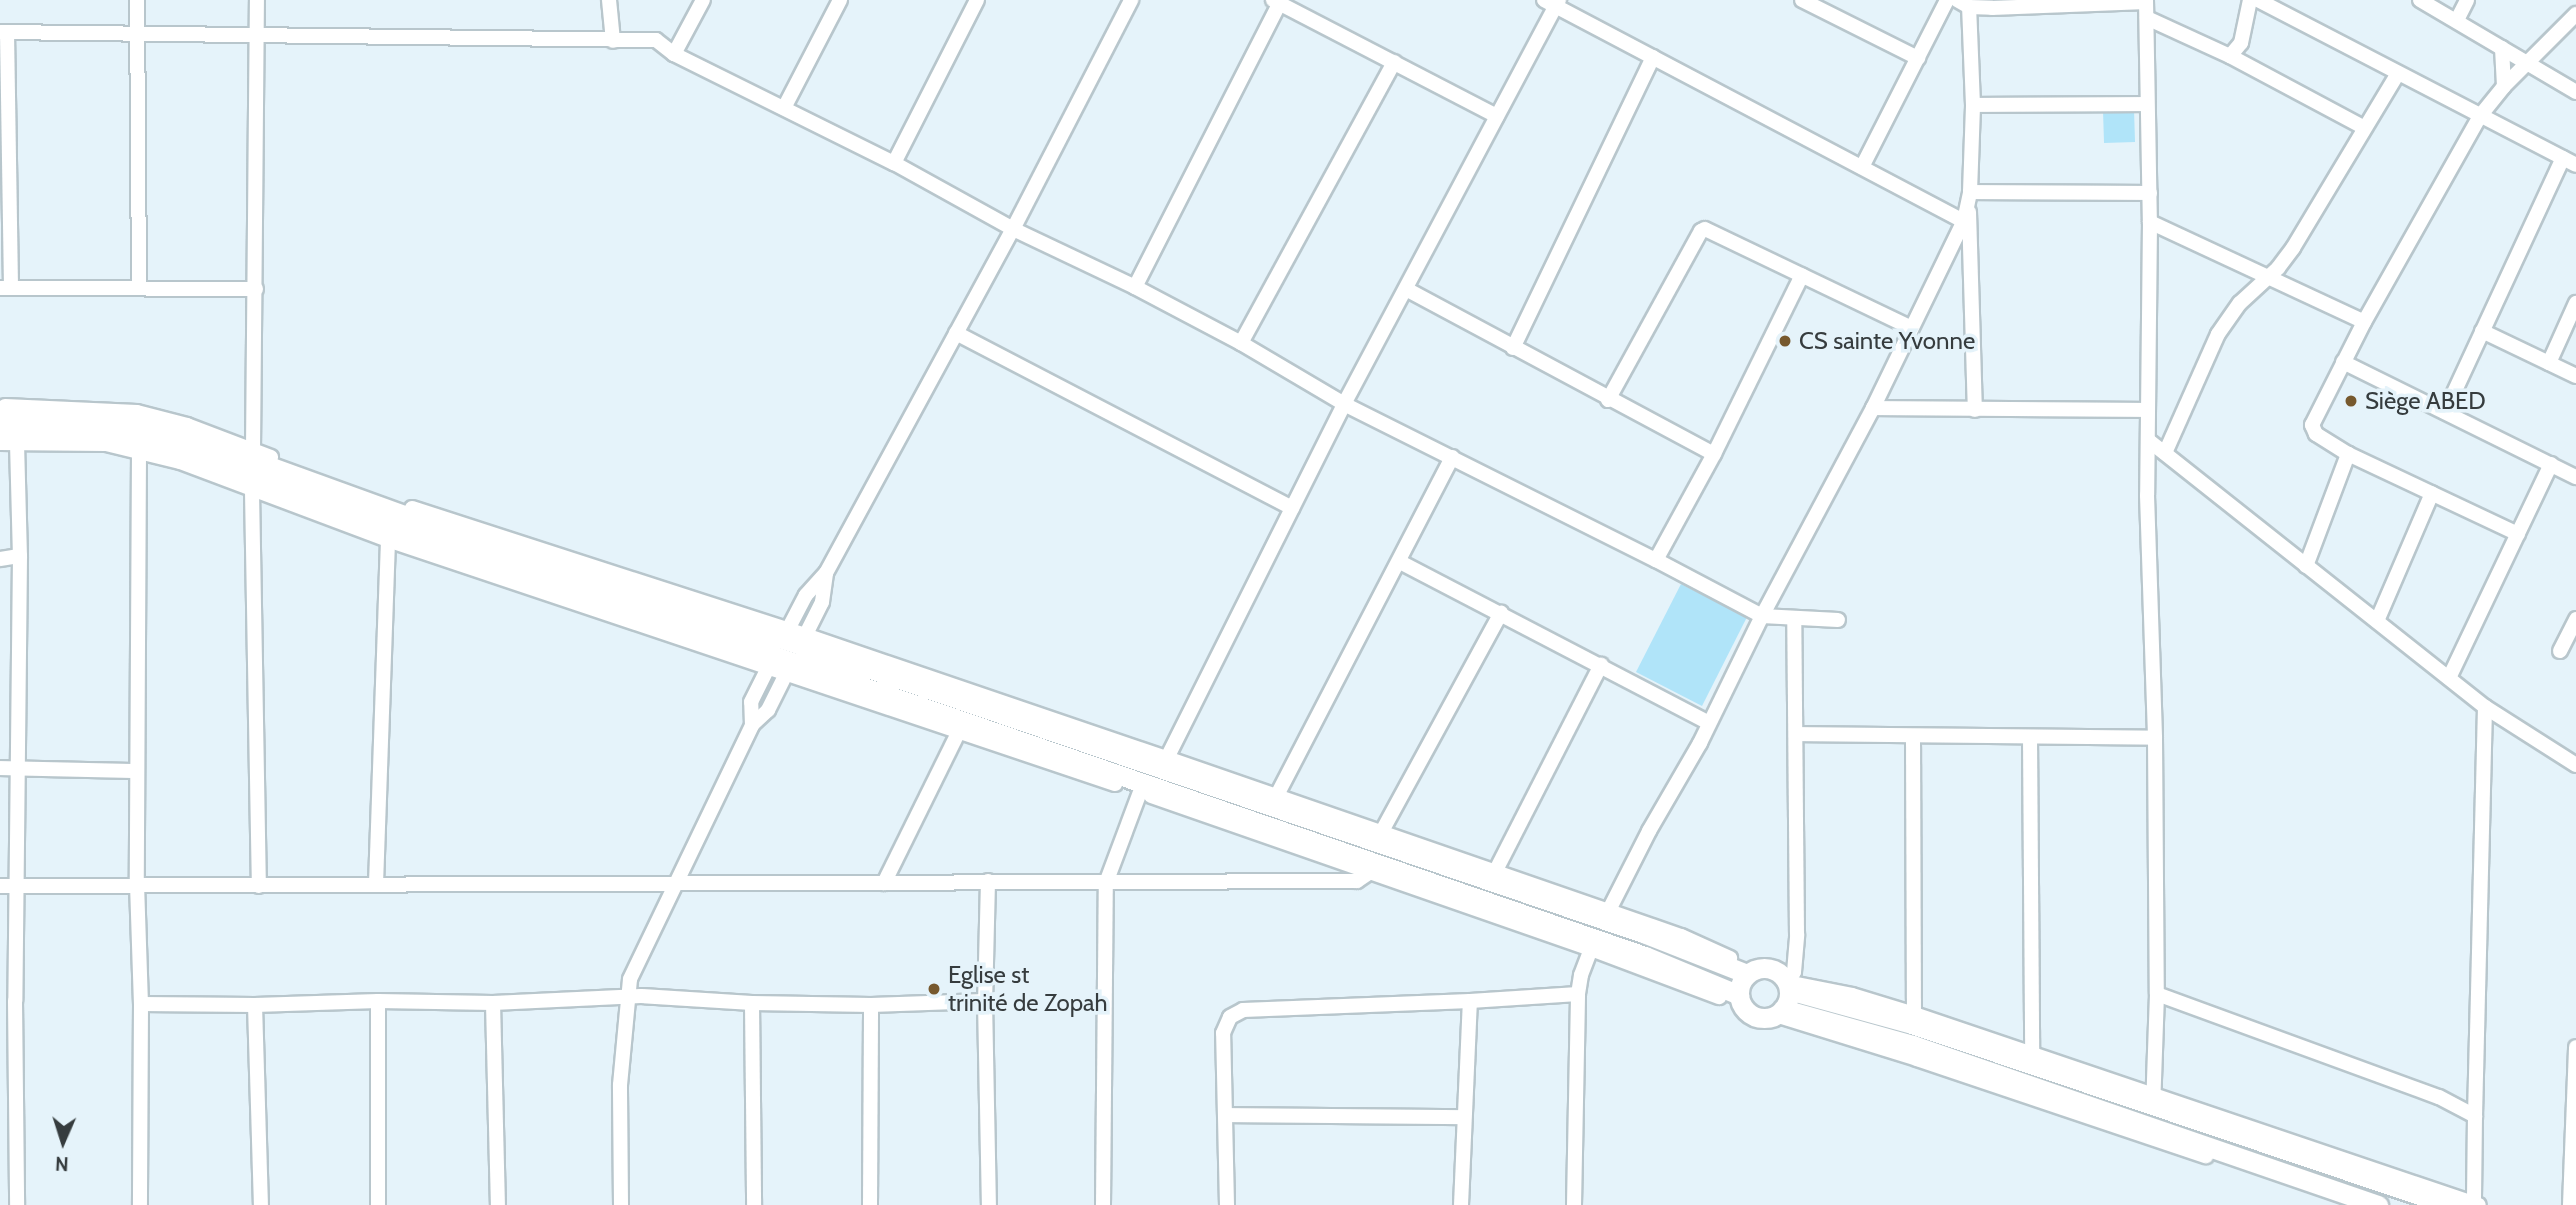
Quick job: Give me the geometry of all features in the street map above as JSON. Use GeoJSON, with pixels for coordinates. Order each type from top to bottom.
{"type":"FeatureCollection","features":[{"type":"Feature","properties":{"kind":"main road"},"geometry":{"type":"LineString","coordinates":[[0,415],[96,417],[172,431],[1632,951],[1740,998],[1754,1016],[1783,999],[1912,1024],[2153,1100],[2449,1205]]}},
{"type":"Feature","properties":{"kind":"main road"},"geometry":{"type":"LineString","coordinates":[[0,432],[102,433],[167,446],[399,531],[787,651],[1643,933],[1750,972],[1775,970],[1783,999]]}},
{"type":"Feature","properties":{"kind":"main road"},"geometry":{"type":"LineString","coordinates":[[1740,998],[1740,986],[1750,972]]}},
{"type":"Feature","properties":{"kind":"main road"},"geometry":{"type":"LineString","coordinates":[[1783,999],[2378,1205]]}},
{"type":"Feature","properties":{"kind":"street"},"geometry":{"type":"LineString","coordinates":[[137,0],[139,286]]}},
{"type":"Feature","properties":{"kind":"street"},"geometry":{"type":"LineString","coordinates":[[253,450],[257,0]]}},
{"type":"Feature","properties":{"kind":"street"},"geometry":{"type":"LineString","coordinates":[[609,0],[613,41]]}},
{"type":"Feature","properties":{"kind":"street"},"geometry":{"type":"LineString","coordinates":[[674,54],[703,0]]}},
{"type":"Feature","properties":{"kind":"street"},"geometry":{"type":"LineString","coordinates":[[784,108],[841,0]]}},
{"type":"Feature","properties":{"kind":"street"},"geometry":{"type":"LineString","coordinates":[[894,163],[977,0]]}},
{"type":"Feature","properties":{"kind":"street"},"geometry":{"type":"LineString","coordinates":[[621,1205],[621,1085],[631,996],[630,979],[634,967],[752,725],[751,702],[822,602],[826,573],[1013,229],[1132,0]]}},
{"type":"Feature","properties":{"kind":"street"},"geometry":{"type":"LineString","coordinates":[[1802,0],[1918,58]]}},
{"type":"Feature","properties":{"kind":"street"},"geometry":{"type":"LineString","coordinates":[[1861,167],[1947,0]]}},
{"type":"Feature","properties":{"kind":"street"},"geometry":{"type":"LineString","coordinates":[[2230,56],[2241,43],[2250,0]]}},
{"type":"Feature","properties":{"kind":"street"},"geometry":{"type":"LineString","coordinates":[[2258,0],[2569,161],[2482,331],[2445,412]]}},
{"type":"Feature","properties":{"kind":"street"},"geometry":{"type":"LineString","coordinates":[[2420,0],[2576,92]]}},
{"type":"Feature","properties":{"kind":"street"},"geometry":{"type":"LineString","coordinates":[[2457,20],[2467,0]]}},
{"type":"Feature","properties":{"kind":"street"},"geometry":{"type":"LineString","coordinates":[[1975,410],[1970,199],[1973,105],[1963,4],[2146,1],[2150,193],[2148,585],[2155,738],[2157,994],[2153,1100]]}},
{"type":"Feature","properties":{"kind":"street"},"geometry":{"type":"LineString","coordinates":[[1135,287],[1277,2],[1497,116]]}},
{"type":"Feature","properties":{"kind":"street"},"geometry":{"type":"LineString","coordinates":[[1167,758],[1344,404],[1497,116],[1553,2],[1964,221]]}},
{"type":"Feature","properties":{"kind":"street"},"geometry":{"type":"LineString","coordinates":[[2518,534],[2347,454],[2312,431],[2364,321],[2480,116],[2504,86],[2576,15]]}},
{"type":"Feature","properties":{"kind":"street"},"geometry":{"type":"LineString","coordinates":[[2147,18],[2230,56],[2363,127]]}},
{"type":"Feature","properties":{"kind":"street"},"geometry":{"type":"LineString","coordinates":[[256,289],[139,286],[6,288],[4,32],[613,41],[643,37],[656,40],[674,54],[894,163],[1013,229],[1135,287],[1241,343],[1344,404],[1656,559],[1762,616],[1794,620],[1838,620]]}},
{"type":"Feature","properties":{"kind":"street"},"geometry":{"type":"LineString","coordinates":[[2502,48],[2504,86]]}},
{"type":"Feature","properties":{"kind":"street"},"geometry":{"type":"LineString","coordinates":[[1513,348],[1653,57]]}},
{"type":"Feature","properties":{"kind":"street"},"geometry":{"type":"LineString","coordinates":[[1241,343],[1394,62]]}},
{"type":"Feature","properties":{"kind":"street"},"geometry":{"type":"LineString","coordinates":[[2165,453],[2218,334],[2240,303],[2270,277],[2293,248],[2363,127],[2398,73]]}},
{"type":"Feature","properties":{"kind":"street"},"geometry":{"type":"LineString","coordinates":[[1973,105],[2147,104]]}},
{"type":"Feature","properties":{"kind":"street"},"geometry":{"type":"LineString","coordinates":[[1970,199],[2150,193]]}},
{"type":"Feature","properties":{"kind":"street"},"geometry":{"type":"LineString","coordinates":[[1609,910],[1873,408],[1910,327],[1964,221],[1970,199]]}},
{"type":"Feature","properties":{"kind":"street"},"geometry":{"type":"LineString","coordinates":[[2150,222],[2364,321]]}},
{"type":"Feature","properties":{"kind":"street"},"geometry":{"type":"LineString","coordinates":[[1608,400],[1701,231],[1710,229],[1910,327]]}},
{"type":"Feature","properties":{"kind":"street"},"geometry":{"type":"LineString","coordinates":[[1656,559],[1714,454],[1802,275]]}},
{"type":"Feature","properties":{"kind":"street"},"geometry":{"type":"LineString","coordinates":[[1406,289],[1608,400],[1714,454]]}},
{"type":"Feature","properties":{"kind":"street"},"geometry":{"type":"LineString","coordinates":[[2549,363],[2576,303]]}},
{"type":"Feature","properties":{"kind":"street"},"geometry":{"type":"LineString","coordinates":[[2482,331],[2576,376]]}},
{"type":"Feature","properties":{"kind":"street"},"geometry":{"type":"LineString","coordinates":[[956,333],[1292,508]]}},
{"type":"Feature","properties":{"kind":"street"},"geometry":{"type":"LineString","coordinates":[[2343,362],[2576,477]]}},
{"type":"Feature","properties":{"kind":"street"},"geometry":{"type":"LineString","coordinates":[[0,406],[136,412],[187,425],[475,530],[787,651],[959,731],[1591,949],[1726,999],[1740,998]]}},
{"type":"Feature","properties":{"kind":"street"},"geometry":{"type":"LineString","coordinates":[[1873,408],[2148,410]]}},
{"type":"Feature","properties":{"kind":"street"},"geometry":{"type":"LineString","coordinates":[[2148,440],[2485,707],[2576,765]]}},
{"type":"Feature","properties":{"kind":"street"},"geometry":{"type":"LineString","coordinates":[[0,443],[106,444],[180,463],[388,540],[1167,758],[1681,936],[1750,972]]}},
{"type":"Feature","properties":{"kind":"street"},"geometry":{"type":"LineString","coordinates":[[17,443],[20,556],[17,887],[7,1001],[17,1205]]}},
{"type":"Feature","properties":{"kind":"street"},"geometry":{"type":"LineString","coordinates":[[139,452],[137,884],[141,1004],[140,1205]]}},
{"type":"Feature","properties":{"kind":"street"},"geometry":{"type":"LineString","coordinates":[[2306,566],[2347,454]]}},
{"type":"Feature","properties":{"kind":"street"},"geometry":{"type":"LineString","coordinates":[[1276,797],[1452,457]]}},
{"type":"Feature","properties":{"kind":"street"},"geometry":{"type":"LineString","coordinates":[[2449,678],[2552,464]]}},
{"type":"Feature","properties":{"kind":"street"},"geometry":{"type":"LineString","coordinates":[[252,491],[259,886]]}},
{"type":"Feature","properties":{"kind":"street"},"geometry":{"type":"LineString","coordinates":[[2376,621],[2432,493]]}},
{"type":"Feature","properties":{"kind":"street"},"geometry":{"type":"LineString","coordinates":[[376,884],[388,540]]}},
{"type":"Feature","properties":{"kind":"street"},"geometry":{"type":"LineString","coordinates":[[0,559],[20,556]]}},
{"type":"Feature","properties":{"kind":"street"},"geometry":{"type":"LineString","coordinates":[[1400,562],[1709,723]]}},
{"type":"Feature","properties":{"kind":"street"},"geometry":{"type":"LineString","coordinates":[[1381,833],[1501,613]]}},
{"type":"Feature","properties":{"kind":"street"},"geometry":{"type":"LineString","coordinates":[[2560,651],[2576,619]]}},
{"type":"Feature","properties":{"kind":"street"},"geometry":{"type":"LineString","coordinates":[[1783,999],[1794,972],[1797,934],[1794,620]]}},
{"type":"Feature","properties":{"kind":"street"},"geometry":{"type":"LineString","coordinates":[[1495,872],[1601,665]]}},
{"type":"Feature","properties":{"kind":"street"},"geometry":{"type":"LineString","coordinates":[[1783,999],[1852,995],[2032,1053],[2153,1100],[2477,1204],[2475,1116],[2485,707]]}},
{"type":"Feature","properties":{"kind":"street"},"geometry":{"type":"LineString","coordinates":[[884,883],[959,731]]}},
{"type":"Feature","properties":{"kind":"street"},"geometry":{"type":"LineString","coordinates":[[1797,734],[2155,738]]}},
{"type":"Feature","properties":{"kind":"street"},"geometry":{"type":"LineString","coordinates":[[1913,737],[1914,1014]]}},
{"type":"Feature","properties":{"kind":"street"},"geometry":{"type":"LineString","coordinates":[[2030,737],[2032,1053]]}},
{"type":"Feature","properties":{"kind":"street"},"geometry":{"type":"LineString","coordinates":[[0,768],[137,771]]}},
{"type":"Feature","properties":{"kind":"street"},"geometry":{"type":"LineString","coordinates":[[1103,1205],[1106,883],[1140,792]]}},
{"type":"Feature","properties":{"kind":"street"},"geometry":{"type":"LineString","coordinates":[[0,886],[675,886],[988,881],[1357,881],[1368,873]]}},
{"type":"Feature","properties":{"kind":"street"},"geometry":{"type":"LineString","coordinates":[[988,881],[985,1001],[989,1205]]}},
{"type":"Feature","properties":{"kind":"street"},"geometry":{"type":"LineString","coordinates":[[1574,1205],[1578,994],[1581,975],[1591,949]]}},
{"type":"Feature","properties":{"kind":"street"},"geometry":{"type":"LineString","coordinates":[[1227,1205],[1223,1032],[1230,1017],[1243,1010],[1470,1002],[1578,994]]}},
{"type":"Feature","properties":{"kind":"street"},"geometry":{"type":"LineString","coordinates":[[2157,994],[2439,1097],[2475,1116]]}},
{"type":"Feature","properties":{"kind":"street"},"geometry":{"type":"LineString","coordinates":[[141,1004],[255,1005],[378,1001],[494,1003],[631,996],[752,1003],[871,1005],[985,1001]]}},
{"type":"Feature","properties":{"kind":"street"},"geometry":{"type":"LineString","coordinates":[[1783,999],[1904,1055],[2350,1205]]}},
{"type":"Feature","properties":{"kind":"street"},"geometry":{"type":"LineString","coordinates":[[378,1001],[378,1205]]}},
{"type":"Feature","properties":{"kind":"street"},"geometry":{"type":"LineString","coordinates":[[1461,1205],[1470,1002]]}},
{"type":"Feature","properties":{"kind":"street"},"geometry":{"type":"LineString","coordinates":[[494,1003],[498,1205]]}},
{"type":"Feature","properties":{"kind":"street"},"geometry":{"type":"LineString","coordinates":[[752,1003],[754,1205]]}},
{"type":"Feature","properties":{"kind":"street"},"geometry":{"type":"LineString","coordinates":[[255,1005],[261,1205]]}},
{"type":"Feature","properties":{"kind":"street"},"geometry":{"type":"LineString","coordinates":[[870,1205],[871,1005]]}},
{"type":"Feature","properties":{"kind":"street"},"geometry":{"type":"LineString","coordinates":[[2570,1205],[2576,1047]]}},
{"type":"Feature","properties":{"kind":"street"},"geometry":{"type":"LineString","coordinates":[[1226,1115],[1464,1117]]}},
{"type":"Feature","properties":{"kind":"shaded area"},"geometry":{"type":"Polygon","coordinates":[[[2134,109],[2135,142],[2104,143],[2103,110],[2134,109]]]}},
{"type":"Feature","properties":{"kind":"shaded area"},"geometry":{"type":"Polygon","coordinates":[[[1681,584],[1747,617],[1702,706],[1636,672],[1681,584]]]}},
{"type":"Feature","properties":{"kind":"place","name":"CS sainte Yvonne"},"geometry":{"type":"Point","coordinates":[1785,341]}},
{"type":"Feature","properties":{"kind":"place","name":"Siège ABED"},"geometry":{"type":"Point","coordinates":[2351,401]}},
{"type":"Feature","properties":{"kind":"place","name":"Eglise st trinité de Zopah"},"geometry":{"type":"Point","coordinates":[934,989]}}]}
